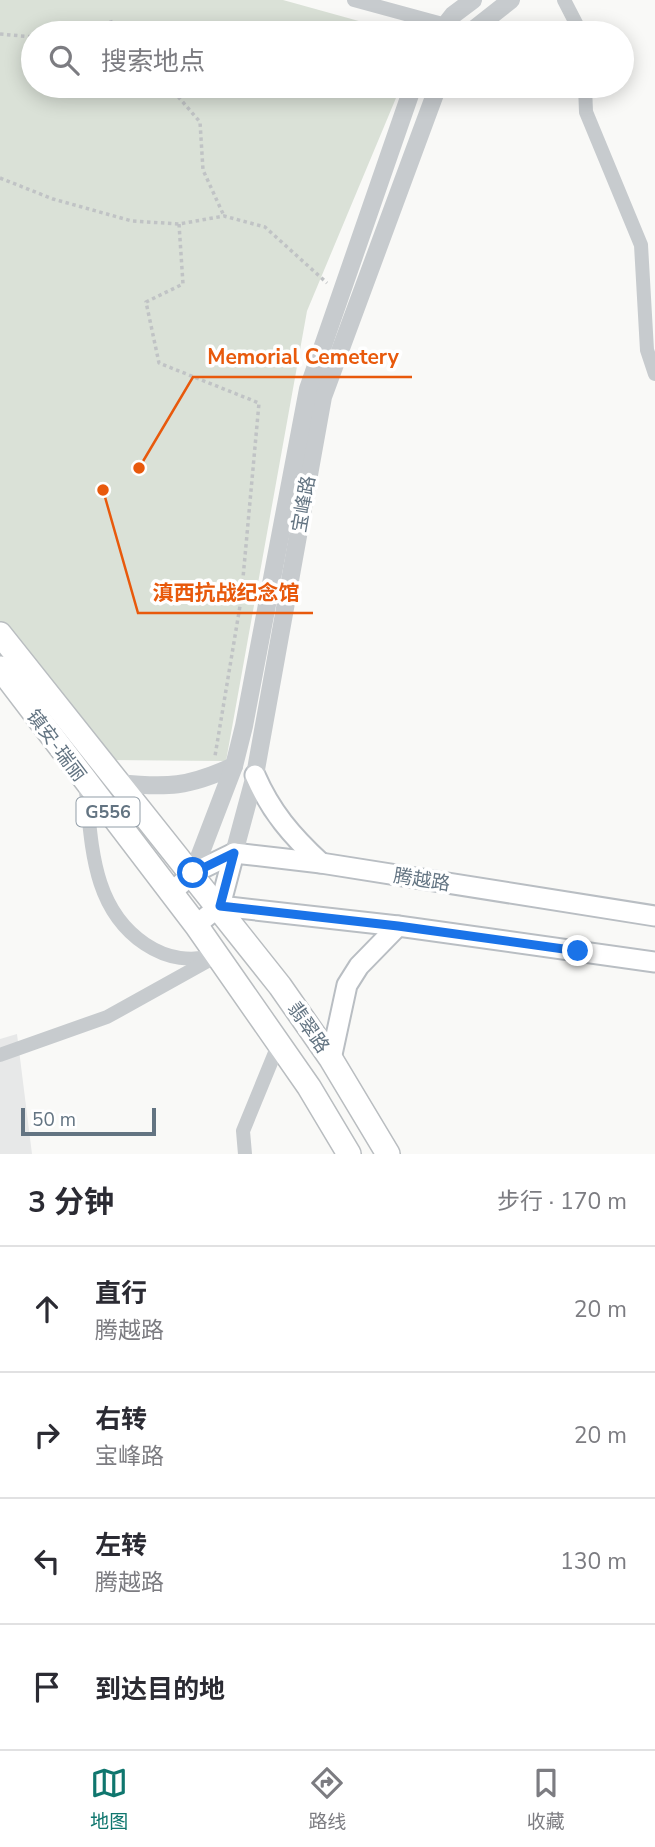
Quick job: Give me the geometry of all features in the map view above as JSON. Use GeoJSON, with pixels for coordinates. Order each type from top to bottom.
{"type":"FeatureCollection","features":[{"type":"Feature","properties":{"kind":"highway","name":"镇安-瑞丽"},"geometry":{"type":"LineString","coordinates":[[0,634],[220,906]]}},
{"type":"Feature","properties":{"kind":"highway","name":"镇安-瑞丽"},"geometry":{"type":"LineString","coordinates":[[0,668],[217,956]]}},
{"type":"Feature","properties":{"kind":"highway","name":"翡翠路"},"geometry":{"type":"LineString","coordinates":[[220,906],[331,1059],[388,1154]]}},
{"type":"Feature","properties":{"kind":"highway","name":"翡翠路"},"geometry":{"type":"LineString","coordinates":[[217,956],[279,1043],[349,1154]]}},
{"type":"Feature","properties":{"kind":"main road"},"geometry":{"type":"LineString","coordinates":[[255,775],[278,820],[321,863]]}},
{"type":"Feature","properties":{"kind":"main road"},"geometry":{"type":"LineString","coordinates":[[193,873],[234,853]]}},
{"type":"Feature","properties":{"kind":"main road","name":"宝峰路"},"geometry":{"type":"LineString","coordinates":[[220,906],[234,853]]}},
{"type":"Feature","properties":{"kind":"main road","name":"腾越路"},"geometry":{"type":"LineString","coordinates":[[234,853],[321,863],[655,916]]}},
{"type":"Feature","properties":{"kind":"main road","name":"宝峰路"},"geometry":{"type":"LineString","coordinates":[[171,893],[193,873]]}},
{"type":"Feature","properties":{"kind":"main road"},"geometry":{"type":"LineString","coordinates":[[196,925],[220,906],[398,926],[655,962]]}},
{"type":"Feature","properties":{"kind":"main road"},"geometry":{"type":"LineString","coordinates":[[331,1059],[346,985],[359,966],[398,926]]}},
{"type":"Feature","properties":{"kind":"street"},"geometry":{"type":"LineString","coordinates":[[354,0],[418,21]]}},
{"type":"Feature","properties":{"kind":"street"},"geometry":{"type":"LineString","coordinates":[[451,21],[473,0]]}},
{"type":"Feature","properties":{"kind":"street"},"geometry":{"type":"LineString","coordinates":[[485,21],[511,0]]}},
{"type":"Feature","properties":{"kind":"street"},"geometry":{"type":"LineString","coordinates":[[564,0],[575,21]]}},
{"type":"Feature","properties":{"kind":"street","name":"宝峰路"},"geometry":{"type":"LineString","coordinates":[[193,873],[234,766],[308,389],[409,98]]}},
{"type":"Feature","properties":{"kind":"street","name":"宝峰路"},"geometry":{"type":"LineString","coordinates":[[234,853],[255,775],[323,397],[434,98]]}},
{"type":"Feature","properties":{"kind":"street"},"geometry":{"type":"LineString","coordinates":[[585,98],[586,113],[640,245],[647,350],[655,374]]}},
{"type":"Feature","properties":{"kind":"street"},"geometry":{"type":"LineString","coordinates":[[118,783],[164,787],[187,784],[234,766]]}},
{"type":"Feature","properties":{"kind":"street"},"geometry":{"type":"LineString","coordinates":[[85,782],[94,866],[113,915],[125,930],[153,949],[170,956],[187,961],[217,956]]}},
{"type":"Feature","properties":{"kind":"street"},"geometry":{"type":"LineString","coordinates":[[0,1055],[107,1017],[217,956]]}},
{"type":"Feature","properties":{"kind":"street"},"geometry":{"type":"LineString","coordinates":[[245,1154],[243,1131],[279,1043]]}},
{"type":"Feature","properties":{"kind":"path"},"geometry":{"type":"LineString","coordinates":[[0,34],[21,36]]}},
{"type":"Feature","properties":{"kind":"path"},"geometry":{"type":"LineString","coordinates":[[180,98],[200,121],[203,170],[225,216]]}},
{"type":"Feature","properties":{"kind":"path"},"geometry":{"type":"LineString","coordinates":[[0,178],[53,200],[132,221],[179,224],[225,216],[265,227],[340,293]]}},
{"type":"Feature","properties":{"kind":"path"},"geometry":{"type":"LineString","coordinates":[[179,224],[183,284],[146,302],[159,363],[259,403],[241,600],[212,776]]}},
{"type":"Feature","properties":{"kind":"shaded area"},"geometry":{"type":"Polygon","coordinates":[[[0,0],[283,0],[359,21],[21,21],[21,98],[396,98],[307,311],[226,761],[106,760],[0,625],[0,0]]]}},
{"type":"Feature","properties":{"kind":"shaded area"},"geometry":{"type":"Polygon","coordinates":[[[17,1034],[32,1154],[0,1154],[0,1039],[17,1034]]]}},
{"type":"Feature","properties":{"kind":"place","name":"Memorial Cemetery"},"geometry":{"type":"Point","coordinates":[139,468]}},
{"type":"Feature","properties":{"kind":"place","name":"滇西抗战纪念馆"},"geometry":{"type":"Point","coordinates":[103,490]}},
{"type":"Feature","properties":{"kind":"route"},"geometry":{"type":"LineString","coordinates":[[193,873],[234,853],[220,906],[398,926],[578,951]]}}]}
